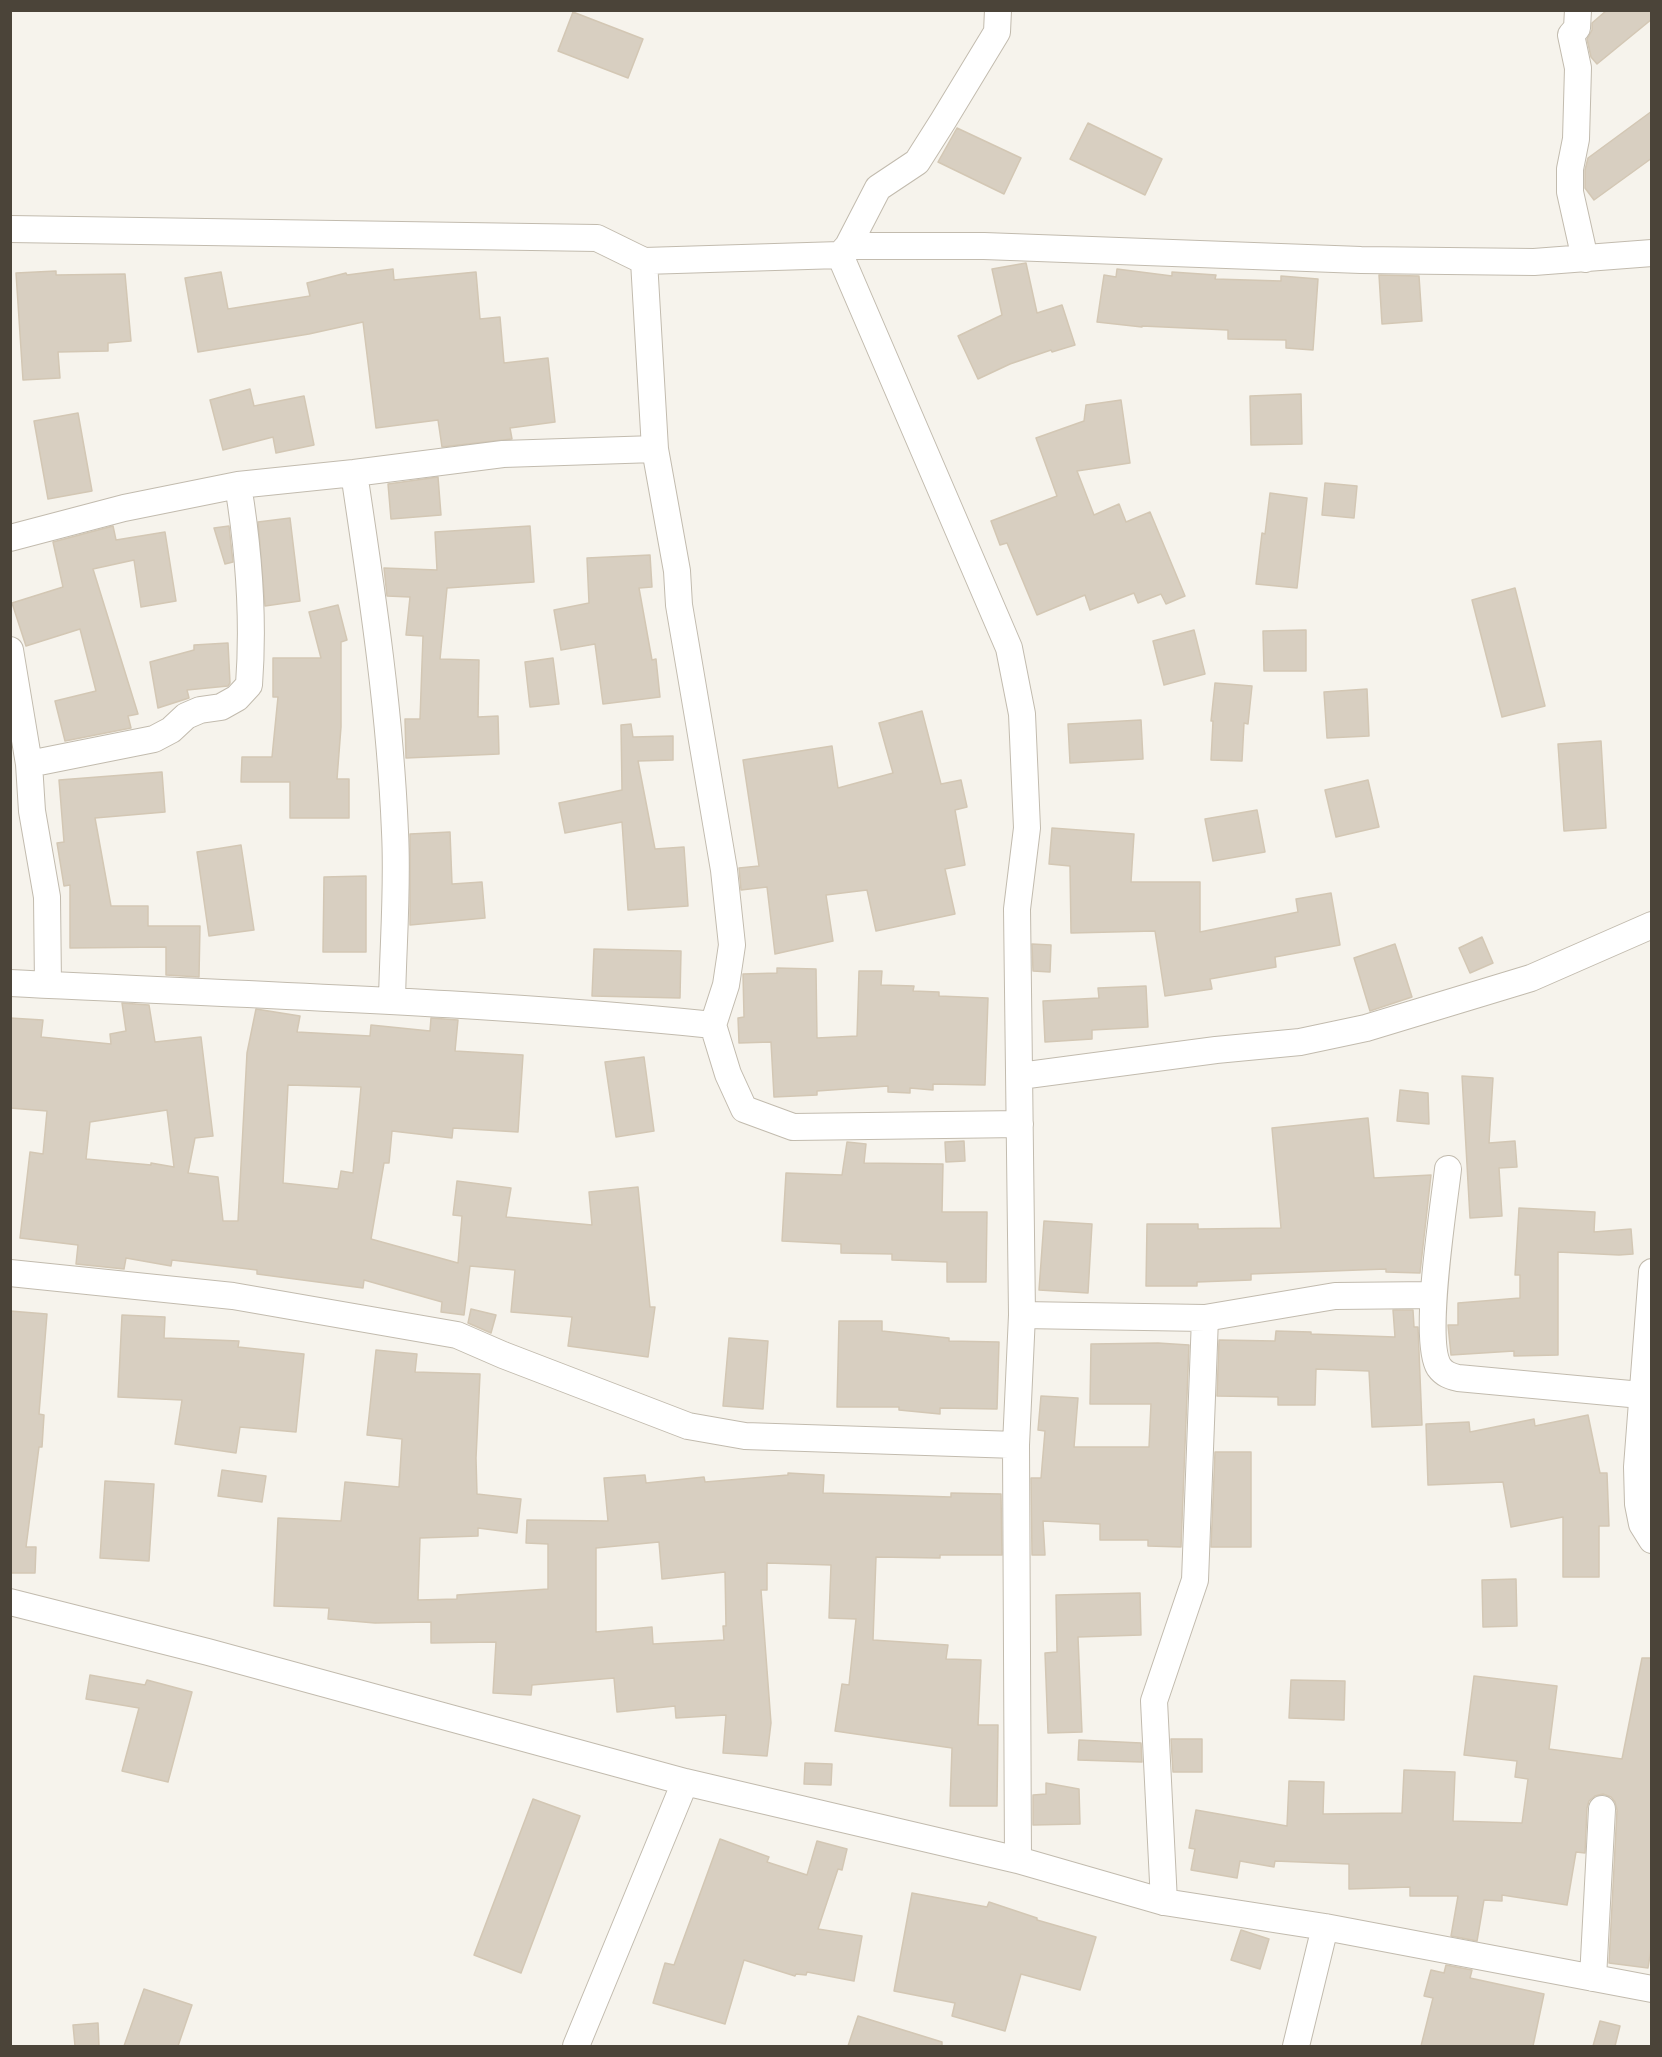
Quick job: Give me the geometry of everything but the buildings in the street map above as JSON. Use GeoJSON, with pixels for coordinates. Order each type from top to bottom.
{"type":"FeatureCollection","features":[{"type":"Feature","properties":{"kind":"street"},"geometry":{"type":"LineString","coordinates":[[844,250],[878,188],[917,162],[944,121],[997,32],[998,10]]}},
{"type":"Feature","properties":{"kind":"street"},"geometry":{"type":"LineString","coordinates":[[1578,10],[1577,28],[1571,35],[1578,69],[1576,139],[1570,169],[1570,192],[1584,259]]}},
{"type":"Feature","properties":{"kind":"street"},"geometry":{"type":"LineString","coordinates":[[10,230],[597,238],[644,261],[844,250],[996,246],[1361,260],[1534,262],[1652,253]]}},
{"type":"Feature","properties":{"kind":"street"},"geometry":{"type":"LineString","coordinates":[[844,250],[1009,648],[1022,714],[1027,828],[1017,909],[1022,1315],[1016,1445],[1018,1860]]}},
{"type":"Feature","properties":{"kind":"street"},"geometry":{"type":"LineString","coordinates":[[644,261],[655,449],[677,571],[679,605],[724,870],[732,945],[726,985],[713,1025],[728,1074],[744,1109],[793,1127],[1020,1124]]}},
{"type":"Feature","properties":{"kind":"street"},"geometry":{"type":"LineString","coordinates":[[10,538],[124,508],[238,485],[503,454],[655,449]]}},
{"type":"Feature","properties":{"kind":"street"},"geometry":{"type":"LineString","coordinates":[[354,473],[383,668],[391,750],[395,835],[392,1001]]}},
{"type":"Feature","properties":{"kind":"street"},"geometry":{"type":"LineString","coordinates":[[29,764],[154,739],[171,730],[186,716],[200,710],[221,707],[237,698],[249,685],[252,637],[251,596],[246,534],[238,485]]}},
{"type":"Feature","properties":{"kind":"street"},"geometry":{"type":"LineString","coordinates":[[10,650],[29,764],[32,811],[46,897],[48,985]]}},
{"type":"Feature","properties":{"kind":"street"},"geometry":{"type":"LineString","coordinates":[[1020,1077],[1216,1050],[1300,1042],[1366,1028],[1532,978],[1652,925]]}},
{"type":"Feature","properties":{"kind":"street"},"geometry":{"type":"LineString","coordinates":[[10,983],[392,1001],[608,1014],[713,1025]]}},
{"type":"Feature","properties":{"kind":"street"},"geometry":{"type":"LineString","coordinates":[[1448,1169],[1433,1295],[1438,1366],[1447,1375],[1476,1380],[1641,1395]]}},
{"type":"Feature","properties":{"kind":"street"},"geometry":{"type":"LineString","coordinates":[[1652,1272],[1636,1467],[1638,1504],[1642,1524],[1652,1540]]}},
{"type":"Feature","properties":{"kind":"street"},"geometry":{"type":"LineString","coordinates":[[10,1273],[233,1296],[457,1335],[688,1426],[746,1436],[1016,1445]]}},
{"type":"Feature","properties":{"kind":"street"},"geometry":{"type":"LineString","coordinates":[[1022,1315],[1205,1318],[1335,1296],[1433,1295]]}},
{"type":"Feature","properties":{"kind":"street"},"geometry":{"type":"LineString","coordinates":[[1164,1902],[1154,1701],[1195,1580],[1205,1318]]}},
{"type":"Feature","properties":{"kind":"street"},"geometry":{"type":"LineString","coordinates":[[10,1602],[208,1652],[686,1782],[1018,1860],[1164,1902],[1325,1927],[1652,1989]]}},
{"type":"Feature","properties":{"kind":"street"},"geometry":{"type":"LineString","coordinates":[[576,2046],[686,1782]]}},
{"type":"Feature","properties":{"kind":"street"},"geometry":{"type":"LineString","coordinates":[[1593,1978],[1602,1809]]}},
{"type":"Feature","properties":{"kind":"street"},"geometry":{"type":"LineString","coordinates":[[1296,2046],[1325,1927]]}}]}
